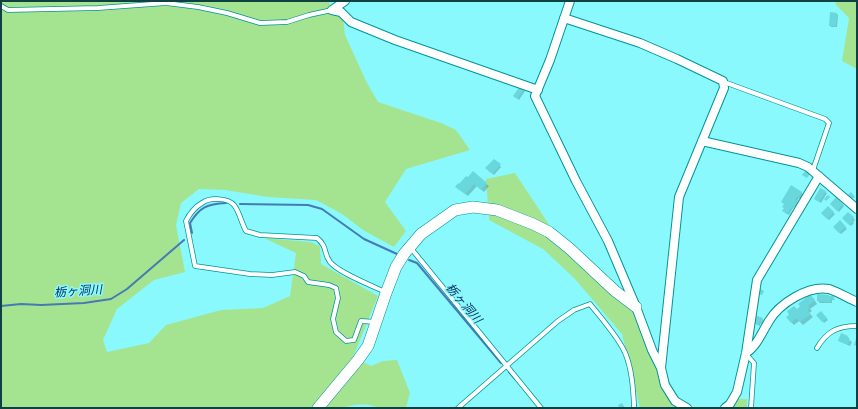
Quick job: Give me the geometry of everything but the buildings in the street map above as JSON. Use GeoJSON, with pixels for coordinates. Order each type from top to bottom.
{"type":"FeatureCollection","features":[{"type":"Feature","properties":{"kind":"street"},"geometry":{"type":"LineString","coordinates":[[332,10],[346,1]]}},
{"type":"Feature","properties":{"kind":"street"},"geometry":{"type":"LineString","coordinates":[[570,1],[550,60],[535,96],[576,181],[608,240],[636,306],[652,350],[661,368],[665,384],[675,401],[687,408]]}},
{"type":"Feature","properties":{"kind":"street"},"geometry":{"type":"LineString","coordinates":[[332,10],[341,12],[351,22],[395,40],[538,90]]}},
{"type":"Feature","properties":{"kind":"street"},"geometry":{"type":"LineString","coordinates":[[564,18],[640,44],[677,59],[723,81],[724,88],[679,197],[661,368]]}},
{"type":"Feature","properties":{"kind":"street"},"geometry":{"type":"LineString","coordinates":[[702,141],[799,163],[816,173],[857,209]]}},
{"type":"Feature","properties":{"kind":"street"},"geometry":{"type":"LineString","coordinates":[[725,408],[730,404],[737,392],[746,353],[757,280],[816,173]]}},
{"type":"Feature","properties":{"kind":"street"},"geometry":{"type":"LineString","coordinates":[[322,406],[368,346],[396,267],[421,234],[455,210],[473,207],[497,210],[549,232],[569,248],[615,291],[636,306]]}},
{"type":"Feature","properties":{"kind":"street"},"geometry":{"type":"LineString","coordinates":[[746,353],[753,349],[774,312],[795,297],[822,288],[857,302]]}},
{"type":"Feature","properties":{"kind":"lane"},"geometry":{"type":"LineString","coordinates":[[1,6],[8,10],[98,8],[166,3],[228,13],[260,23],[287,22],[332,10]]}},
{"type":"Feature","properties":{"kind":"lane"},"geometry":{"type":"LineString","coordinates":[[723,81],[826,119],[829,123],[816,173]]}},
{"type":"Feature","properties":{"kind":"lane"},"geometry":{"type":"LineString","coordinates":[[376,322],[361,321],[354,340],[346,341],[336,332],[333,319],[338,298],[336,288],[329,285],[308,282],[304,276],[295,272],[272,275],[250,274],[195,266],[186,222],[190,214],[202,202],[226,200],[235,206],[242,225],[246,231],[260,235],[317,238],[323,243],[329,261],[335,266],[345,273],[386,293]]}},
{"type":"Feature","properties":{"kind":"lane"},"geometry":{"type":"LineString","coordinates":[[410,247],[541,408]]}},
{"type":"Feature","properties":{"kind":"lane"},"geometry":{"type":"LineString","coordinates":[[458,408],[558,321],[574,310],[590,304],[612,332],[625,353],[630,370],[634,408]]}},
{"type":"Feature","properties":{"kind":"lane"},"geometry":{"type":"LineString","coordinates":[[817,348],[821,341],[829,333],[844,326],[857,326]]}},
{"type":"Feature","properties":{"kind":"lane"},"geometry":{"type":"LineString","coordinates":[[746,353],[754,363],[751,408]]}},
{"type":"Feature","properties":{"kind":"green space"},"geometry":{"type":"Polygon","coordinates":[[[1,1],[331,1],[329,3],[343,19],[345,35],[367,83],[378,102],[441,123],[456,130],[470,150],[406,169],[385,202],[406,231],[394,247],[363,230],[342,214],[316,200],[268,197],[225,190],[199,189],[181,203],[176,225],[185,272],[154,280],[117,309],[103,340],[107,352],[149,343],[166,325],[221,310],[263,308],[290,296],[296,253],[264,238],[310,242],[320,246],[321,264],[378,296],[353,357],[371,366],[383,361],[397,360],[410,393],[406,408],[378,408],[369,405],[355,405],[341,408],[1,408],[1,1]]]}},
{"type":"Feature","properties":{"kind":"green space"},"geometry":{"type":"Polygon","coordinates":[[[835,1],[857,1],[857,69],[842,61],[849,18],[836,5],[835,1]]]}},
{"type":"Feature","properties":{"kind":"green space"},"geometry":{"type":"Polygon","coordinates":[[[515,173],[554,232],[632,311],[658,372],[679,408],[640,408],[622,334],[574,278],[543,249],[489,220],[486,179],[515,173]]]}},
{"type":"Feature","properties":{"kind":"green space"},"geometry":{"type":"Polygon","coordinates":[[[737,399],[747,399],[747,408],[729,408],[737,399]]]}},
{"type":"Feature","properties":{"kind":"waterway","name":"栃ヶ洞川"},"geometry":{"type":"LineString","coordinates":[[192,233],[190,223],[197,213],[205,207],[214,204],[226,203]]}},
{"type":"Feature","properties":{"kind":"waterway","name":"栃ヶ洞川"},"geometry":{"type":"LineString","coordinates":[[240,204],[308,205],[322,209],[364,239],[397,254]]}},
{"type":"Feature","properties":{"kind":"waterway","name":"栃ヶ洞川"},"geometry":{"type":"LineString","coordinates":[[1,306],[21,304],[41,305],[84,303],[111,299],[127,289],[184,240]]}},
{"type":"Feature","properties":{"kind":"waterway","name":"栃ヶ洞川"},"geometry":{"type":"LineString","coordinates":[[409,260],[417,263],[501,363]]}},
{"type":"Feature","properties":{"kind":"waterway","name":"栃ヶ洞川"},"geometry":{"type":"LineString","coordinates":[[509,372],[516,380]]}}]}
